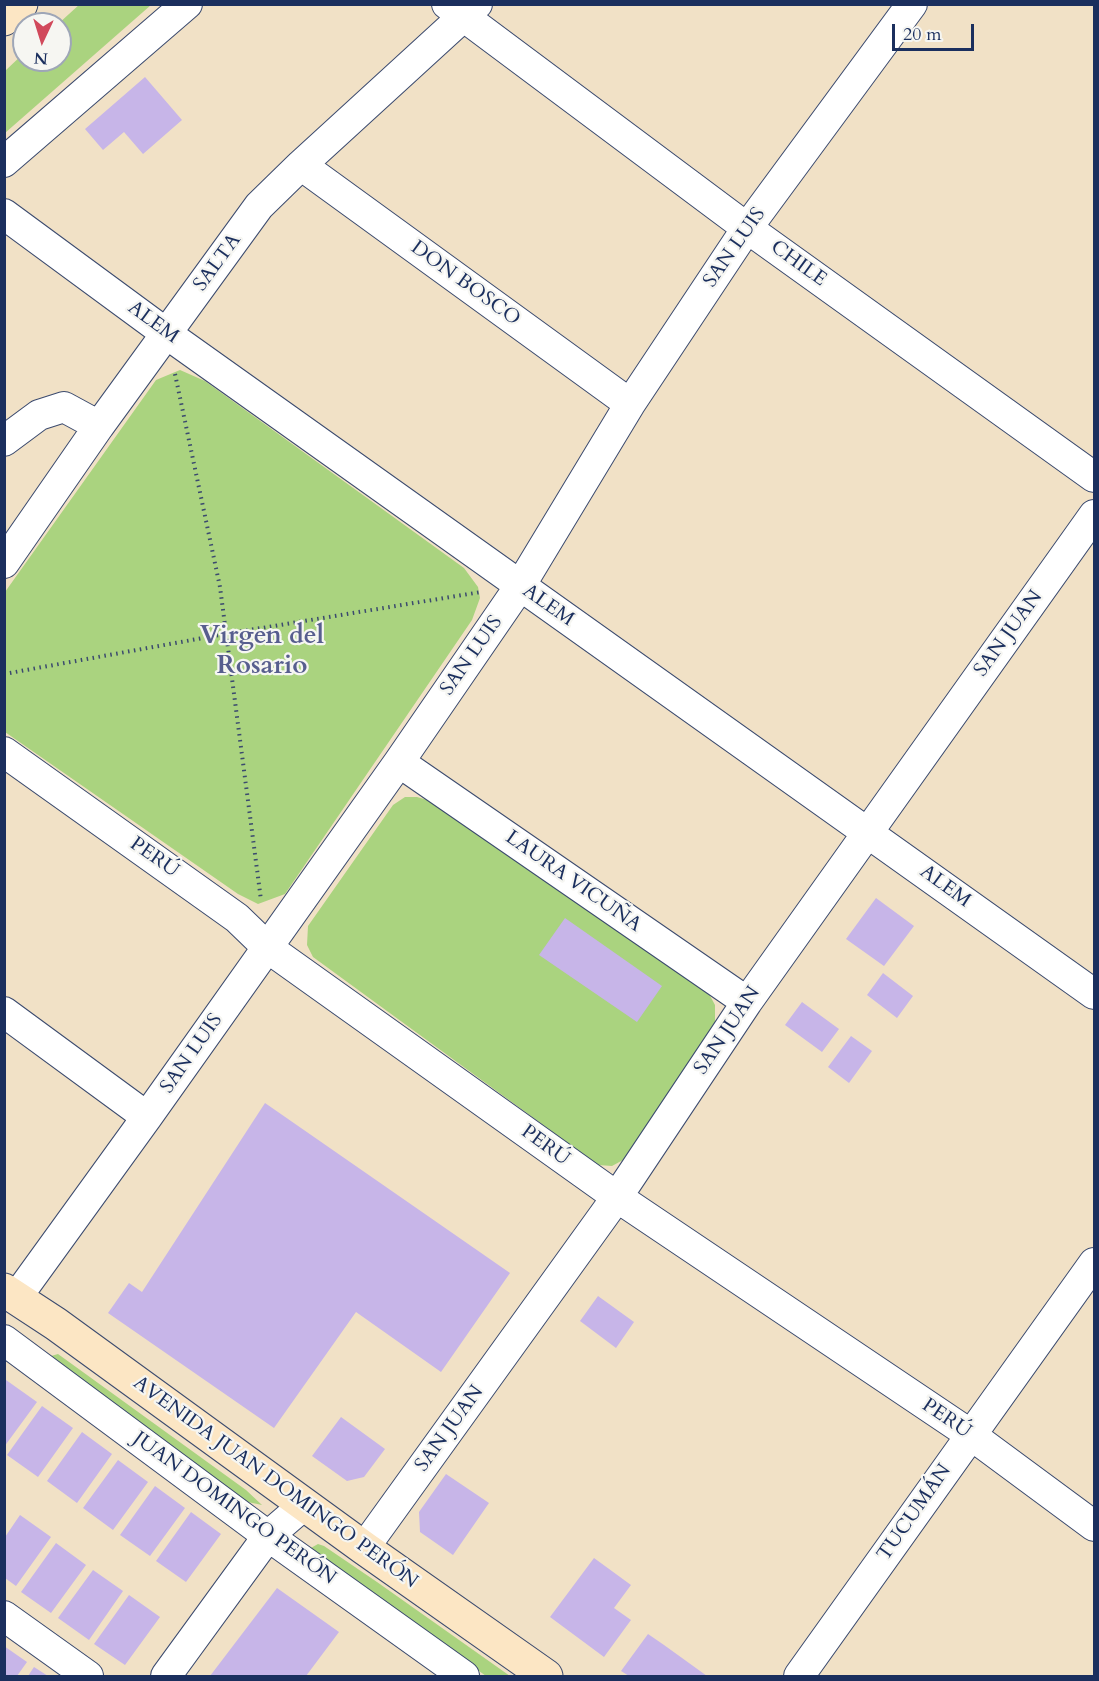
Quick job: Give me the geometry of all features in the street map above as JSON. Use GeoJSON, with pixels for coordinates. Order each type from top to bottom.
{"type":"FeatureCollection","features":[{"type":"Feature","properties":{"kind":"main road"},"geometry":{"type":"LineString","coordinates":[[4,19],[21,4]]}},
{"type":"Feature","properties":{"kind":"main road","name":"AVENIDA JUAN DOMINGO PERÓN"},"geometry":{"type":"LineString","coordinates":[[10,1294],[56,1324],[546,1677]]}},
{"type":"Feature","properties":{"kind":"street"},"geometry":{"type":"LineString","coordinates":[[4,162],[187,4]]}},
{"type":"Feature","properties":{"kind":"street","name":"SAN LUIS"},"geometry":{"type":"LineString","coordinates":[[10,1294],[147,1117],[399,762],[520,586],[630,404],[747,228],[912,4]]}},
{"type":"Feature","properties":{"kind":"street","name":"CHILE"},"geometry":{"type":"LineString","coordinates":[[463,8],[747,228],[1095,477]]}},
{"type":"Feature","properties":{"kind":"street","name":"SALTA"},"geometry":{"type":"LineString","coordinates":[[4,563],[99,426],[259,206],[463,8]]}},
{"type":"Feature","properties":{"kind":"street","name":"DON BOSCO"},"geometry":{"type":"LineString","coordinates":[[301,165],[630,404]]}},
{"type":"Feature","properties":{"kind":"street","name":"ALEM"},"geometry":{"type":"LineString","coordinates":[[4,214],[167,334],[1095,994]]}},
{"type":"Feature","properties":{"kind":"street"},"geometry":{"type":"LineString","coordinates":[[4,441],[39,415],[64,407],[99,426]]}},
{"type":"Feature","properties":{"kind":"street","name":"SAN JUAN"},"geometry":{"type":"LineString","coordinates":[[364,1548],[617,1197],[747,1002],[1095,515]]}},
{"type":"Feature","properties":{"kind":"street","name":"PERÚ"},"geometry":{"type":"LineString","coordinates":[[4,752],[237,918],[268,948],[617,1197],[971,1435],[1095,1526]]}},
{"type":"Feature","properties":{"kind":"street","name":"LAURA VICUÑA"},"geometry":{"type":"LineString","coordinates":[[399,762],[747,1002]]}},
{"type":"Feature","properties":{"kind":"street"},"geometry":{"type":"LineString","coordinates":[[4,1011],[147,1117]]}},
{"type":"Feature","properties":{"kind":"street","name":"TUCUMÁN"},"geometry":{"type":"LineString","coordinates":[[799,1677],[1095,1263]]}},
{"type":"Feature","properties":{"kind":"street"},"geometry":{"type":"LineString","coordinates":[[31,1359],[56,1324]]}},
{"type":"Feature","properties":{"kind":"street","name":"JUAN DOMINGO PERÓN"},"geometry":{"type":"LineString","coordinates":[[4,1340],[268,1536],[464,1677]]}},
{"type":"Feature","properties":{"kind":"street"},"geometry":{"type":"LineString","coordinates":[[166,1677],[268,1536],[304,1504]]}},
{"type":"Feature","properties":{"kind":"street"},"geometry":{"type":"LineString","coordinates":[[4,1616],[88,1677]]}},
{"type":"Feature","properties":{"kind":"path"},"geometry":{"type":"LineString","coordinates":[[167,334],[220,587],[261,901]]}},
{"type":"Feature","properties":{"kind":"path"},"geometry":{"type":"LineString","coordinates":[[4,674],[225,634],[520,586]]}},
{"type":"Feature","properties":{"kind":"green space"},"geometry":{"type":"Polygon","coordinates":[[[80,4],[151,5],[5,133],[5,71],[12,64],[12,72],[72,72],[71,12],[80,4]]]}},
{"type":"Feature","properties":{"kind":"green space"},"geometry":{"type":"Polygon","coordinates":[[[180,370],[205,381],[464,568],[478,587],[480,598],[472,620],[285,894],[258,904],[238,894],[5,732],[5,592],[156,380],[180,370]]]}},
{"type":"Feature","properties":{"kind":"green space"},"geometry":{"type":"Polygon","coordinates":[[[405,797],[417,797],[431,801],[708,992],[715,1005],[715,1026],[623,1160],[612,1166],[598,1165],[313,957],[307,945],[308,926],[393,805],[405,797]]]}},
{"type":"Feature","properties":{"kind":"green space"},"geometry":{"type":"Polygon","coordinates":[[[58,1354],[246,1490],[262,1505],[243,1501],[50,1360],[51,1356],[58,1354]]]}},
{"type":"Feature","properties":{"kind":"green space"},"geometry":{"type":"Polygon","coordinates":[[[318,1544],[377,1582],[510,1676],[486,1676],[309,1549],[318,1544]]]}},
{"type":"Feature","properties":{"kind":"building"},"geometry":{"type":"Polygon","coordinates":[[[145,77],[182,120],[143,154],[124,132],[103,150],[85,129],[145,77]]]}},
{"type":"Feature","properties":{"kind":"building"},"geometry":{"type":"Polygon","coordinates":[[[876,898],[914,926],[884,966],[846,939],[876,898]]]}},
{"type":"Feature","properties":{"kind":"building"},"geometry":{"type":"Polygon","coordinates":[[[565,918],[662,986],[637,1022],[539,955],[565,918]]]}},
{"type":"Feature","properties":{"kind":"building"},"geometry":{"type":"Polygon","coordinates":[[[883,973],[913,996],[897,1018],[867,995],[883,973]]]}},
{"type":"Feature","properties":{"kind":"building"},"geometry":{"type":"Polygon","coordinates":[[[802,1002],[839,1029],[822,1052],[785,1025],[802,1002]]]}},
{"type":"Feature","properties":{"kind":"building"},"geometry":{"type":"Polygon","coordinates":[[[851,1036],[872,1051],[849,1083],[828,1067],[851,1036]]]}},
{"type":"Feature","properties":{"kind":"building"},"geometry":{"type":"Polygon","coordinates":[[[265,1103],[510,1273],[441,1372],[356,1312],[274,1428],[108,1313],[129,1283],[142,1292],[265,1103]]]}},
{"type":"Feature","properties":{"kind":"building"},"geometry":{"type":"Polygon","coordinates":[[[598,1296],[634,1322],[616,1348],[580,1321],[598,1296]]]}},
{"type":"Feature","properties":{"kind":"building"},"geometry":{"type":"Polygon","coordinates":[[[6,1380],[37,1402],[4,1447],[4,1383],[6,1380]]]}},
{"type":"Feature","properties":{"kind":"building"},"geometry":{"type":"Polygon","coordinates":[[[42,1406],[73,1428],[38,1477],[7,1455],[42,1406]]]}},
{"type":"Feature","properties":{"kind":"building"},"geometry":{"type":"Polygon","coordinates":[[[341,1417],[385,1449],[364,1477],[347,1481],[312,1456],[341,1417]]]}},
{"type":"Feature","properties":{"kind":"building"},"geometry":{"type":"Polygon","coordinates":[[[82,1432],[112,1454],[77,1503],[47,1481],[82,1432]]]}},
{"type":"Feature","properties":{"kind":"building"},"geometry":{"type":"Polygon","coordinates":[[[118,1460],[148,1482],[113,1530],[83,1508],[118,1460]]]}},
{"type":"Feature","properties":{"kind":"building"},"geometry":{"type":"Polygon","coordinates":[[[446,1474],[489,1503],[453,1555],[420,1532],[419,1512],[446,1474]]]}},
{"type":"Feature","properties":{"kind":"building"},"geometry":{"type":"Polygon","coordinates":[[[155,1486],[185,1508],[150,1556],[120,1535],[155,1486]]]}},
{"type":"Feature","properties":{"kind":"building"},"geometry":{"type":"Polygon","coordinates":[[[191,1512],[221,1534],[186,1582],[156,1561],[191,1512]]]}},
{"type":"Feature","properties":{"kind":"building"},"geometry":{"type":"Polygon","coordinates":[[[20,1515],[51,1537],[16,1586],[5,1578],[5,1537],[20,1515]]]}},
{"type":"Feature","properties":{"kind":"building"},"geometry":{"type":"Polygon","coordinates":[[[56,1543],[86,1565],[51,1613],[21,1592],[56,1543]]]}},
{"type":"Feature","properties":{"kind":"building"},"geometry":{"type":"Polygon","coordinates":[[[594,1558],[631,1585],[614,1608],[631,1620],[604,1657],[550,1617],[594,1558]]]}},
{"type":"Feature","properties":{"kind":"building"},"geometry":{"type":"Polygon","coordinates":[[[93,1570],[123,1591],[89,1640],[58,1618],[93,1570]]]}},
{"type":"Feature","properties":{"kind":"building"},"geometry":{"type":"Polygon","coordinates":[[[277,1588],[339,1632],[306,1676],[210,1676],[277,1588]]]}},
{"type":"Feature","properties":{"kind":"building"},"geometry":{"type":"Polygon","coordinates":[[[129,1595],[160,1617],[125,1665],[94,1644],[129,1595]]]}},
{"type":"Feature","properties":{"kind":"building"},"geometry":{"type":"Polygon","coordinates":[[[648,1634],[707,1676],[629,1676],[621,1671],[648,1634]]]}},
{"type":"Feature","properties":{"kind":"building"},"geometry":{"type":"Polygon","coordinates":[[[4,1646],[27,1662],[17,1676],[4,1676],[4,1646]]]}},
{"type":"Feature","properties":{"kind":"building"},"geometry":{"type":"Polygon","coordinates":[[[34,1667],[48,1676],[28,1676],[34,1667]]]}},
{"type":"Feature","properties":{"kind":"district","name":"Virgen del Rosario"},"geometry":{"type":"Point","coordinates":[262,652]}}]}
